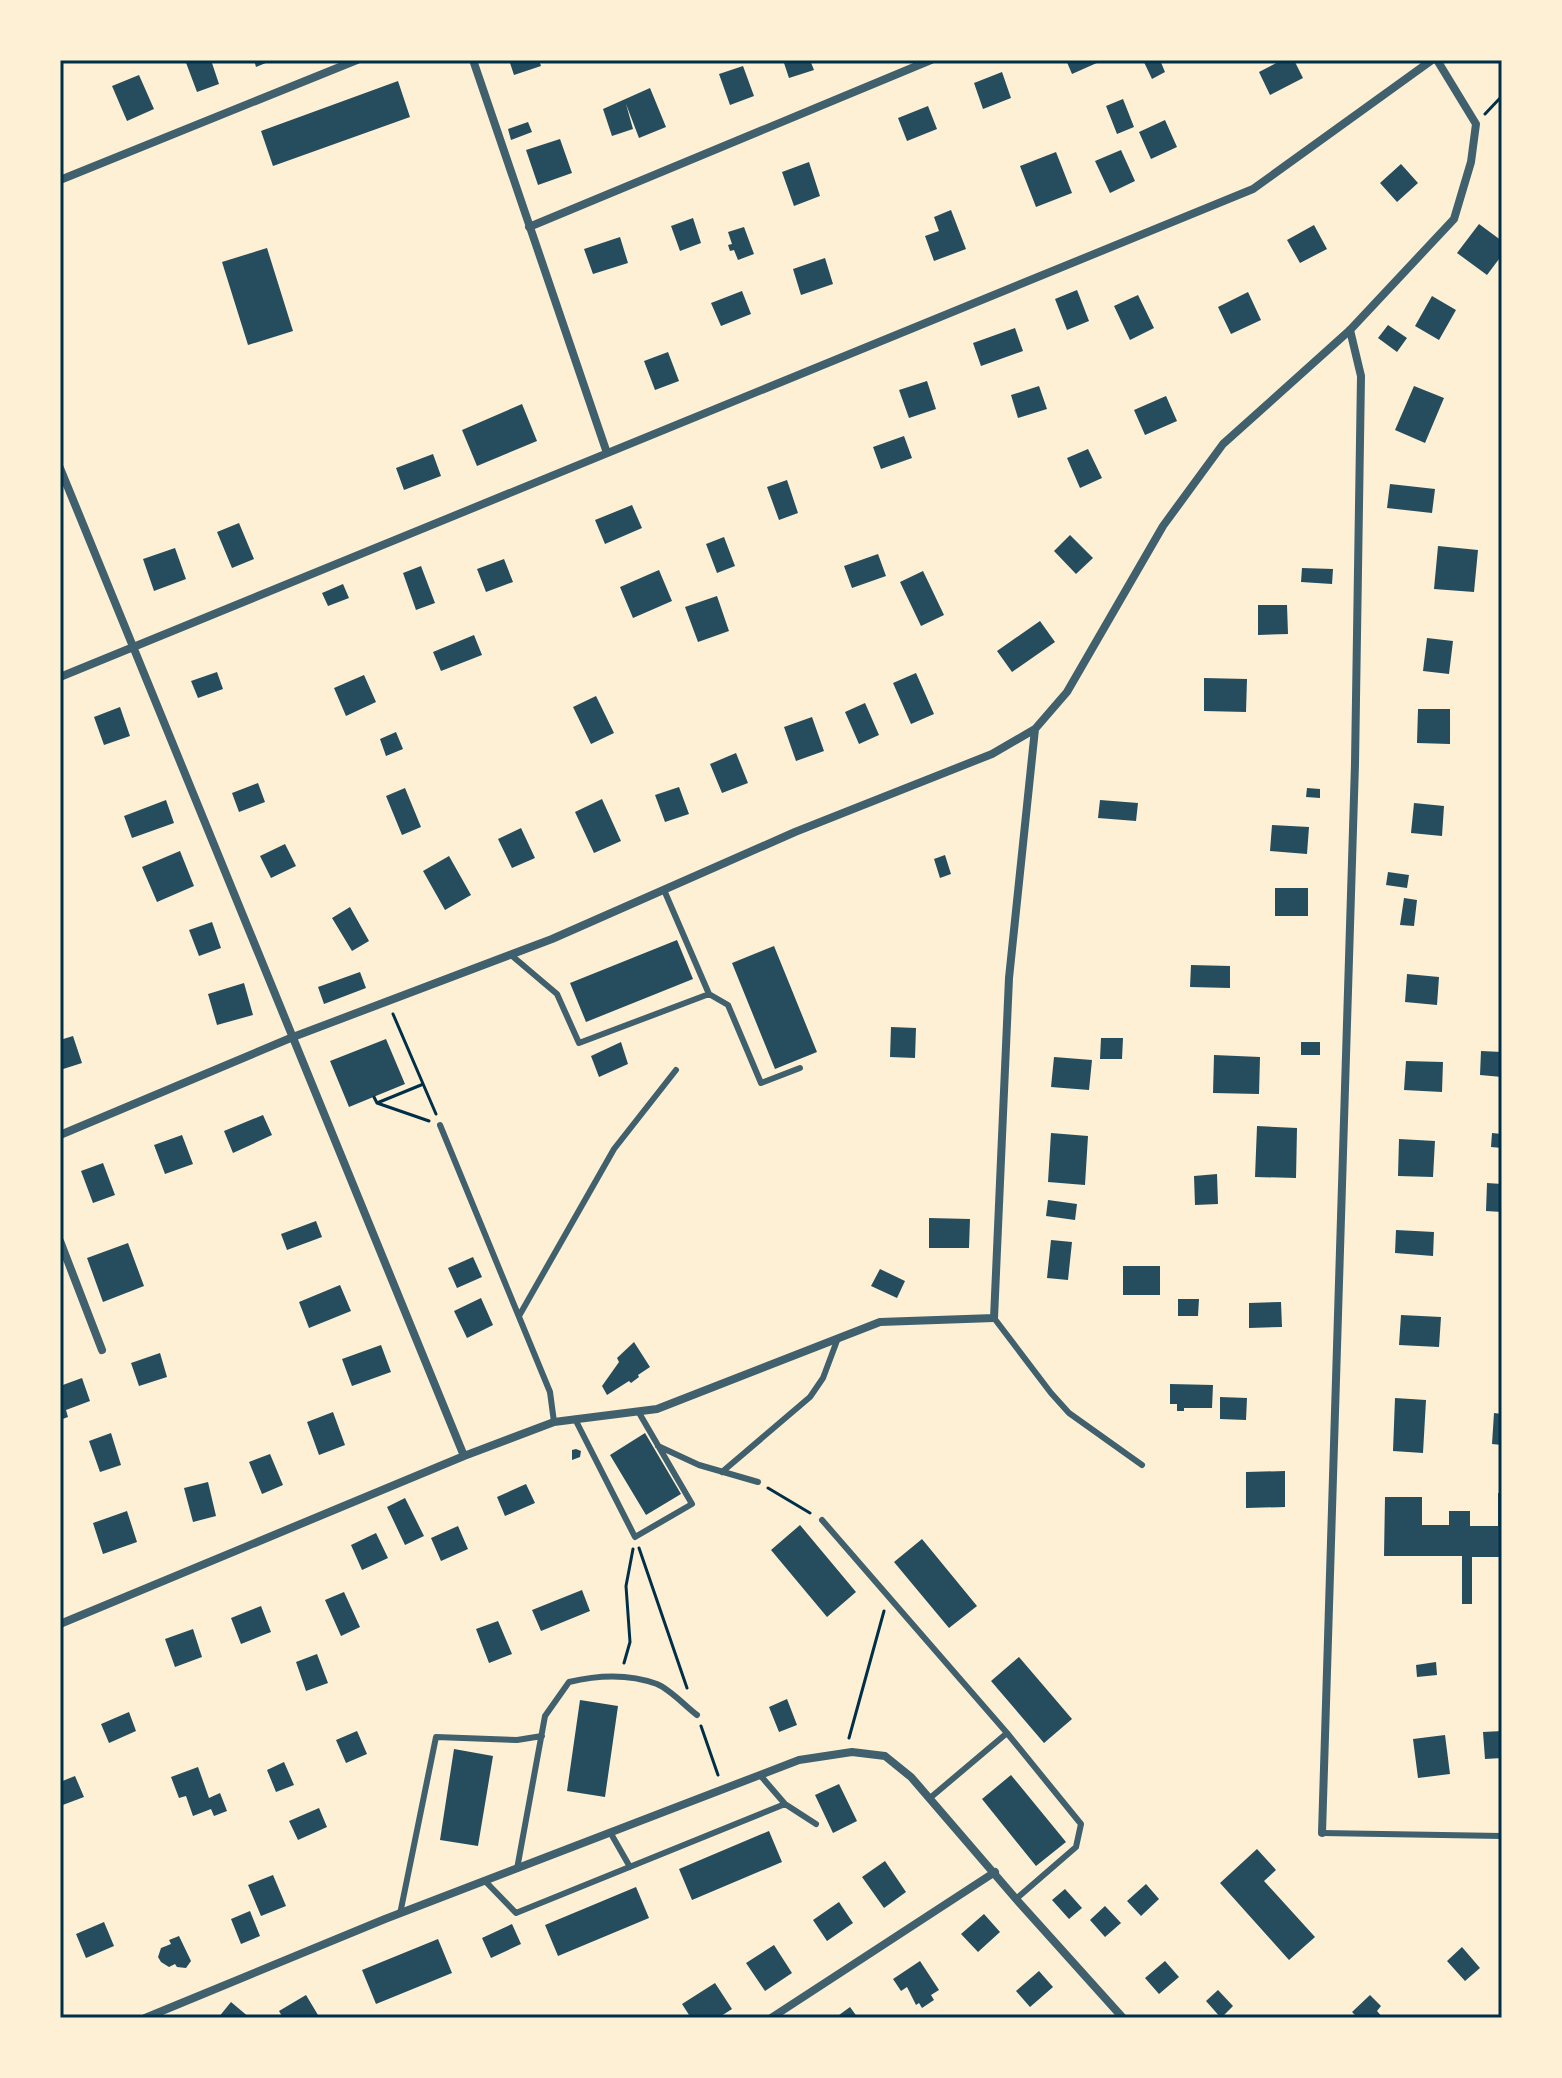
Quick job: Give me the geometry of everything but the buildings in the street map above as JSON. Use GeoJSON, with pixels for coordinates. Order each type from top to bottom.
{"type":"FeatureCollection","features":[{"type":"Feature","properties":{"kind":"street"},"geometry":{"type":"LineString","coordinates":[[60,180],[357,60]]}},
{"type":"Feature","properties":{"kind":"street"},"geometry":{"type":"LineString","coordinates":[[473,60],[607,453]]}},
{"type":"Feature","properties":{"kind":"street"},"geometry":{"type":"LineString","coordinates":[[529,227],[931,60]]}},
{"type":"Feature","properties":{"kind":"street"},"geometry":{"type":"LineString","coordinates":[[60,677],[1253,189],[1434,60],[1476,124],[1471,162],[1454,219],[1350,330],[1223,444],[1163,526],[1067,692],[1035,729],[992,754],[795,832],[511,955],[293,1037],[60,1135]]}},
{"type":"Feature","properties":{"kind":"street"},"geometry":{"type":"LineString","coordinates":[[1322,1833],[1356,733],[1361,376],[1350,330]]}},
{"type":"Feature","properties":{"kind":"street"},"geometry":{"type":"LineString","coordinates":[[60,468],[464,1456]]}},
{"type":"Feature","properties":{"kind":"street"},"geometry":{"type":"LineString","coordinates":[[60,1624],[464,1456],[554,1422],[657,1409],[880,1322],[994,1318],[1009,978],[1035,729]]}},
{"type":"Feature","properties":{"kind":"street"},"geometry":{"type":"LineString","coordinates":[[60,1241],[102,1350]]}},
{"type":"Feature","properties":{"kind":"street"},"geometry":{"type":"LineString","coordinates":[[145,2018],[400,1914],[799,1760],[845,1753],[885,1756],[911,1777],[1123,2018]]}},
{"type":"Feature","properties":{"kind":"street"},"geometry":{"type":"LineString","coordinates":[[771,2018],[995,1872]]}},
{"type":"Feature","properties":{"kind":"lane"},"geometry":{"type":"LineString","coordinates":[[664,890],[709,994],[728,1005],[761,1083],[800,1068]]}},
{"type":"Feature","properties":{"kind":"lane"},"geometry":{"type":"LineString","coordinates":[[511,955],[557,994],[579,1043],[709,994]]}},
{"type":"Feature","properties":{"kind":"lane"},"geometry":{"type":"LineString","coordinates":[[519,1316],[614,1149],[676,1070]]}},
{"type":"Feature","properties":{"kind":"lane"},"geometry":{"type":"LineString","coordinates":[[440,1125],[550,1392],[554,1422]]}},
{"type":"Feature","properties":{"kind":"lane"},"geometry":{"type":"LineString","coordinates":[[994,1318],[1069,1413],[1142,1465]]}},
{"type":"Feature","properties":{"kind":"lane"},"geometry":{"type":"LineString","coordinates":[[722,1472],[810,1397],[823,1378],[838,1338]]}},
{"type":"Feature","properties":{"kind":"lane"},"geometry":{"type":"LineString","coordinates":[[575,1419],[635,1537],[692,1504],[638,1411]]}},
{"type":"Feature","properties":{"kind":"lane"},"geometry":{"type":"LineString","coordinates":[[658,1446],[699,1465],[758,1482]]}},
{"type":"Feature","properties":{"kind":"lane"},"geometry":{"type":"LineString","coordinates":[[822,1520],[1007,1733],[1081,1824],[1076,1847],[1016,1899]]}},
{"type":"Feature","properties":{"kind":"lane"},"geometry":{"type":"LineString","coordinates":[[517,1869],[545,1716],[569,1682],[598,1675],[620,1676],[659,1685],[697,1715]]}},
{"type":"Feature","properties":{"kind":"lane"},"geometry":{"type":"LineString","coordinates":[[930,1798],[1007,1733]]}},
{"type":"Feature","properties":{"kind":"lane"},"geometry":{"type":"LineString","coordinates":[[400,1914],[436,1737],[517,1740],[542,1736]]}},
{"type":"Feature","properties":{"kind":"lane"},"geometry":{"type":"LineString","coordinates":[[760,1775],[785,1804],[816,1824]]}},
{"type":"Feature","properties":{"kind":"lane"},"geometry":{"type":"LineString","coordinates":[[485,1881],[516,1913],[785,1804]]}},
{"type":"Feature","properties":{"kind":"lane"},"geometry":{"type":"LineString","coordinates":[[610,1832],[630,1867]]}},
{"type":"Feature","properties":{"kind":"lane"},"geometry":{"type":"LineString","coordinates":[[1322,1833],[1502,1836]]}},
{"type":"Feature","properties":{"kind":"path"},"geometry":{"type":"LineString","coordinates":[[1476,124],[1502,96]]}},
{"type":"Feature","properties":{"kind":"path"},"geometry":{"type":"LineString","coordinates":[[388,1001],[440,1125]]}},
{"type":"Feature","properties":{"kind":"path"},"geometry":{"type":"LineString","coordinates":[[377,1103],[423,1084]]}},
{"type":"Feature","properties":{"kind":"path"},"geometry":{"type":"LineString","coordinates":[[374,1097],[377,1103],[440,1125]]}},
{"type":"Feature","properties":{"kind":"path"},"geometry":{"type":"LineString","coordinates":[[758,1482],[822,1520]]}},
{"type":"Feature","properties":{"kind":"path"},"geometry":{"type":"LineString","coordinates":[[620,1676],[630,1642],[626,1586],[635,1537]]}},
{"type":"Feature","properties":{"kind":"path"},"geometry":{"type":"LineString","coordinates":[[635,1537],[687,1688]]}},
{"type":"Feature","properties":{"kind":"path"},"geometry":{"type":"LineString","coordinates":[[845,1753],[888,1597]]}},
{"type":"Feature","properties":{"kind":"path"},"geometry":{"type":"LineString","coordinates":[[697,1715],[723,1789]]}}]}
